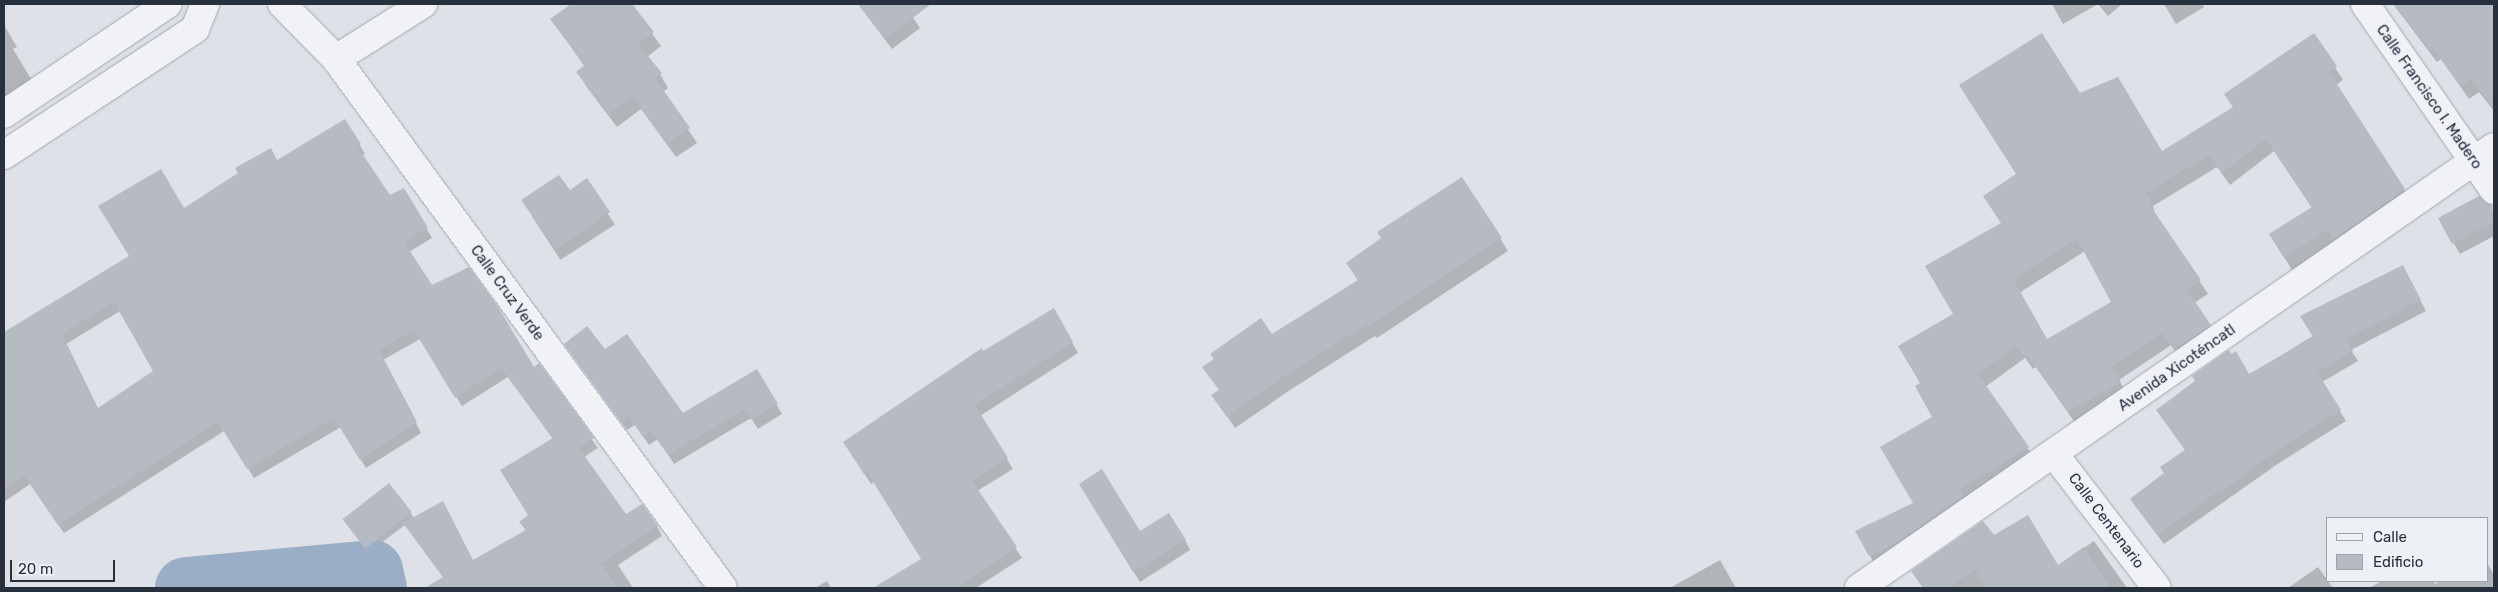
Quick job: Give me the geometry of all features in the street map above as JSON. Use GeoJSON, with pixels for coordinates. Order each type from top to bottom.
{"type":"FeatureCollection","features":[{"type":"Feature","properties":{"kind":"street"},"geometry":{"type":"LineString","coordinates":[[4,114],[168,4]]}},
{"type":"Feature","properties":{"kind":"street"},"geometry":{"type":"LineString","coordinates":[[4,155],[195,29],[204,4]]}},
{"type":"Feature","properties":{"kind":"street","name":"Calle Cruz Verde"},"geometry":{"type":"LineString","coordinates":[[282,4],[336,59],[723,588]]}},
{"type":"Feature","properties":{"kind":"street"},"geometry":{"type":"LineString","coordinates":[[336,59],[423,4]]}},
{"type":"Feature","properties":{"kind":"street","name":"Calle Francisco I. Madero"},"geometry":{"type":"LineString","coordinates":[[2365,4],[2484,154],[2494,190]]}},
{"type":"Feature","properties":{"kind":"street","name":"Avenida Xicoténcatl"},"geometry":{"type":"LineString","coordinates":[[1859,588],[2484,154]]}},
{"type":"Feature","properties":{"kind":"street","name":"Calle Centenario"},"geometry":{"type":"LineString","coordinates":[[2054,454],[2157,588]]}},
{"type":"Feature","properties":{"kind":"building"},"geometry":{"type":"Polygon","coordinates":[[[571,4],[632,4],[654,32],[638,44],[662,73],[655,78],[690,128],[667,144],[632,96],[609,114],[576,72],[585,65],[550,19],[571,4]]]}},
{"type":"Feature","properties":{"kind":"building"},"geometry":{"type":"Polygon","coordinates":[[[858,4],[931,4],[885,39],[858,4]]]}},
{"type":"Feature","properties":{"kind":"building"},"geometry":{"type":"Polygon","coordinates":[[[2394,4],[2494,4],[2494,109],[2471,79],[2461,87],[2432,47],[2429,49],[2394,4]]]}},
{"type":"Feature","properties":{"kind":"building"},"geometry":{"type":"Polygon","coordinates":[[[2042,33],[2080,93],[2118,77],[2162,151],[2233,107],[2224,94],[2314,33],[2337,66],[2329,72],[2405,189],[2334,239],[2327,230],[2284,258],[2269,234],[2312,207],[2266,139],[2222,173],[2209,155],[2146,193],[2152,202],[2149,204],[2201,280],[2187,290],[2211,325],[2174,350],[2162,333],[2112,367],[2121,382],[2068,412],[2027,355],[2024,357],[2016,346],[1978,374],[2029,447],[1960,489],[1965,495],[1893,545],[1869,556],[1855,531],[1913,503],[1880,447],[1932,417],[1915,386],[1920,383],[1898,346],[1953,314],[1925,266],[2001,223],[1983,196],[2016,174],[1959,85],[2042,33]],[[2077,239],[2013,279],[2047,339],[2111,302],[2077,239]]]}},
{"type":"Feature","properties":{"kind":"building"},"geometry":{"type":"Polygon","coordinates":[[[345,119],[361,144],[357,146],[390,195],[404,188],[428,228],[404,242],[432,285],[469,267],[498,307],[534,367],[539,363],[594,438],[579,448],[626,514],[642,504],[658,526],[601,564],[618,588],[425,588],[443,577],[403,523],[443,501],[473,560],[526,530],[519,522],[528,515],[500,470],[553,438],[501,368],[455,398],[414,330],[379,350],[417,422],[360,460],[334,418],[247,469],[218,422],[58,525],[24,475],[4,489],[4,332],[129,256],[98,206],[161,169],[184,208],[238,173],[235,168],[271,148],[277,160],[345,119]],[[114,302],[62,334],[98,408],[153,371],[114,302]]]}},
{"type":"Feature","properties":{"kind":"building"},"geometry":{"type":"Polygon","coordinates":[[[559,175],[570,190],[587,178],[610,212],[556,250],[521,200],[559,175]]]}},
{"type":"Feature","properties":{"kind":"building"},"geometry":{"type":"Polygon","coordinates":[[[1462,177],[1502,238],[1369,326],[1367,324],[1283,377],[1227,417],[1211,395],[1219,390],[1202,367],[1214,359],[1210,354],[1261,318],[1272,334],[1358,280],[1346,263],[1381,238],[1377,232],[1462,177]]]}},
{"type":"Feature","properties":{"kind":"building"},"geometry":{"type":"Polygon","coordinates":[[[2479,196],[2492,205],[2494,222],[2452,244],[2438,218],[2479,196]]]}},
{"type":"Feature","properties":{"kind":"building"},"geometry":{"type":"Polygon","coordinates":[[[2403,265],[2421,300],[2346,339],[2353,351],[2317,372],[2341,410],[2273,453],[2218,495],[2216,493],[2157,535],[2130,499],[2164,473],[2160,467],[2185,450],[2156,410],[2195,381],[2192,376],[2229,350],[2231,354],[2236,351],[2249,374],[2313,337],[2300,316],[2403,265]]]}},
{"type":"Feature","properties":{"kind":"building"},"geometry":{"type":"Polygon","coordinates":[[[1054,308],[1073,342],[975,405],[1008,458],[972,481],[1017,547],[956,588],[873,588],[921,559],[867,472],[864,474],[843,442],[982,348],[983,351],[1054,308]]]}},
{"type":"Feature","properties":{"kind":"building"},"geometry":{"type":"Polygon","coordinates":[[[587,326],[605,349],[627,334],[683,413],[757,369],[778,404],[751,420],[745,409],[668,455],[651,431],[643,437],[629,416],[621,422],[564,344],[587,326]]]}},
{"type":"Feature","properties":{"kind":"building"},"geometry":{"type":"Polygon","coordinates":[[[1102,469],[1140,531],[1169,513],[1186,540],[1133,572],[1079,484],[1102,469]]]}},
{"type":"Feature","properties":{"kind":"building"},"geometry":{"type":"Polygon","coordinates":[[[389,483],[412,512],[365,548],[343,519],[389,483]]]}},
{"type":"Feature","properties":{"kind":"building"},"geometry":{"type":"Polygon","coordinates":[[[2028,515],[2058,565],[2084,547],[2111,588],[1986,588],[1975,570],[1947,588],[1923,588],[1911,571],[1983,521],[1994,535],[2028,515]]]}},
{"type":"Feature","properties":{"kind":"waterway"},"geometry":{"type":"LineString","coordinates":[[186,588],[372,571],[376,588]]}}]}
